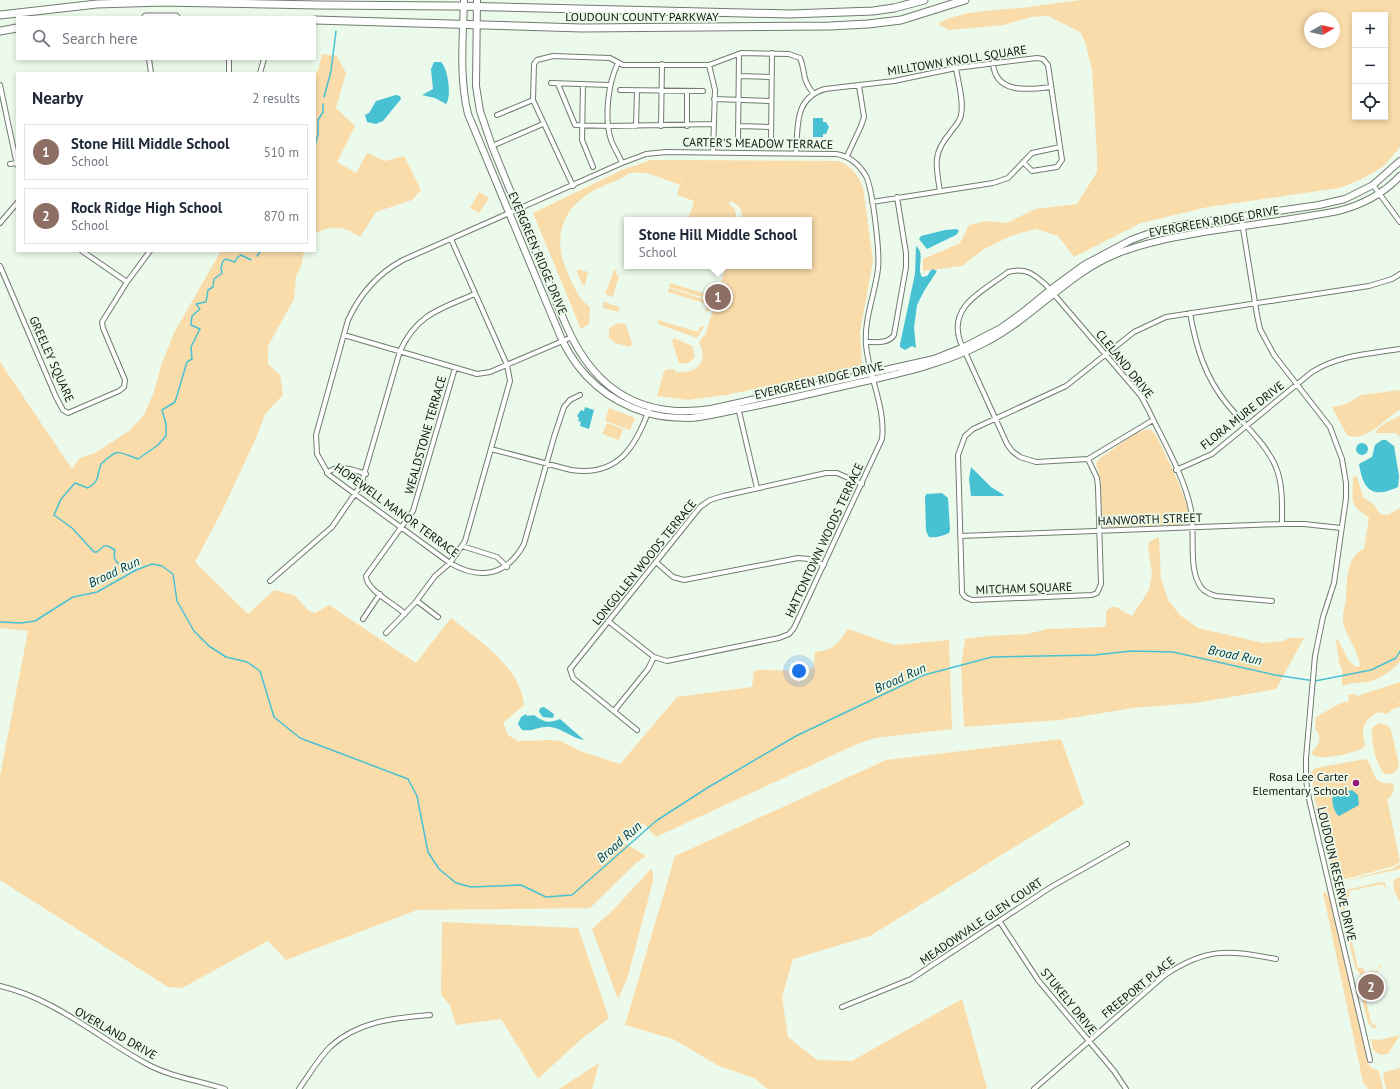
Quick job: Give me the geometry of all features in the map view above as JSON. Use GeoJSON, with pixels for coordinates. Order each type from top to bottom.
{"type":"FeatureCollection","features":[{"type":"Feature","properties":{"kind":"main road","name":"LOUDOUN COUNTY PARKWAY"},"geometry":{"type":"LineString","coordinates":[[0,15],[109,3],[230,2],[477,3],[790,14],[873,11],[899,7],[924,0]]}},
{"type":"Feature","properties":{"kind":"main road","name":"LOUDOUN COUNTY PARKWAY"},"geometry":{"type":"LineString","coordinates":[[316,20],[476,26],[644,28],[845,25],[901,20],[965,0]]}},
{"type":"Feature","properties":{"kind":"main road"},"geometry":{"type":"LineString","coordinates":[[0,31],[16,28]]}},
{"type":"Feature","properties":{"kind":"street","name":"EVERGREEN RIDGE DRIVE"},"geometry":{"type":"LineString","coordinates":[[464,3],[462,70],[466,107],[562,340],[573,360],[590,382],[615,400],[649,410],[691,412],[738,406],[873,376],[965,350],[1098,263],[1139,246],[1176,237],[1338,211],[1361,204],[1379,194],[1400,176]]}},
{"type":"Feature","properties":{"kind":"street","name":"EVERGREEN RIDGE DRIVE"},"geometry":{"type":"LineString","coordinates":[[477,3],[476,86],[480,111],[492,146],[518,210],[572,337],[583,357],[606,382],[633,402],[649,410]]}},
{"type":"Feature","properties":{"kind":"street"},"geometry":{"type":"LineString","coordinates":[[738,140],[739,54]]}},
{"type":"Feature","properties":{"kind":"street"},"geometry":{"type":"LineString","coordinates":[[573,186],[533,100],[532,76],[534,64],[537,60],[554,56],[610,58],[623,65],[638,66],[662,64],[709,65],[739,54],[796,55],[800,58],[805,82],[813,93],[803,105],[799,118],[796,153]]}},
{"type":"Feature","properties":{"kind":"street"},"geometry":{"type":"LineString","coordinates":[[771,142],[772,54]]}},
{"type":"Feature","properties":{"kind":"street","name":"MILLTOWN KNOLL SQUARE"},"geometry":{"type":"LineString","coordinates":[[813,93],[825,89],[859,86],[956,68],[1037,58],[1043,59],[1048,65],[1062,160],[1057,167],[1032,171],[1023,162]]}},
{"type":"Feature","properties":{"kind":"street"},"geometry":{"type":"LineString","coordinates":[[149,60],[151,72]]}},
{"type":"Feature","properties":{"kind":"street"},"geometry":{"type":"LineString","coordinates":[[229,60],[229,72]]}},
{"type":"Feature","properties":{"kind":"street"},"geometry":{"type":"LineString","coordinates":[[260,72],[264,60]]}},
{"type":"Feature","properties":{"kind":"street"},"geometry":{"type":"LineString","coordinates":[[618,63],[609,85],[609,126],[611,139],[622,163]]}},
{"type":"Feature","properties":{"kind":"street"},"geometry":{"type":"LineString","coordinates":[[993,63],[996,77],[1012,88],[1028,90],[1051,87]]}},
{"type":"Feature","properties":{"kind":"street"},"geometry":{"type":"LineString","coordinates":[[661,126],[662,64]]}},
{"type":"Feature","properties":{"kind":"street"},"geometry":{"type":"LineString","coordinates":[[709,65],[714,82],[713,152]]}},
{"type":"Feature","properties":{"kind":"street"},"geometry":{"type":"LineString","coordinates":[[940,191],[936,169],[937,152],[940,144],[959,121],[961,115],[962,106],[956,68]]}},
{"type":"Feature","properties":{"kind":"street"},"geometry":{"type":"LineString","coordinates":[[739,76],[772,77]]}},
{"type":"Feature","properties":{"kind":"street"},"geometry":{"type":"LineString","coordinates":[[551,83],[609,85]]}},
{"type":"Feature","properties":{"kind":"street"},"geometry":{"type":"LineString","coordinates":[[558,84],[575,125],[686,126],[713,124]]}},
{"type":"Feature","properties":{"kind":"street"},"geometry":{"type":"LineString","coordinates":[[583,84],[582,140],[594,167]]}},
{"type":"Feature","properties":{"kind":"street"},"geometry":{"type":"LineString","coordinates":[[0,85],[16,159]]}},
{"type":"Feature","properties":{"kind":"street"},"geometry":{"type":"LineString","coordinates":[[848,156],[864,117],[859,86]]}},
{"type":"Feature","properties":{"kind":"street"},"geometry":{"type":"LineString","coordinates":[[620,90],[703,91]]}},
{"type":"Feature","properties":{"kind":"street"},"geometry":{"type":"LineString","coordinates":[[636,126],[637,90]]}},
{"type":"Feature","properties":{"kind":"street"},"geometry":{"type":"LineString","coordinates":[[686,126],[687,91]]}},
{"type":"Feature","properties":{"kind":"street"},"geometry":{"type":"LineString","coordinates":[[714,99],[771,101]]}},
{"type":"Feature","properties":{"kind":"street"},"geometry":{"type":"LineString","coordinates":[[497,115],[533,100]]}},
{"type":"Feature","properties":{"kind":"street"},"geometry":{"type":"LineString","coordinates":[[492,146],[544,124]]}},
{"type":"Feature","properties":{"kind":"street"},"geometry":{"type":"LineString","coordinates":[[738,126],[771,126]]}},
{"type":"Feature","properties":{"kind":"street"},"geometry":{"type":"LineString","coordinates":[[872,202],[994,183],[1008,178],[1032,153],[1060,147]]}},
{"type":"Feature","properties":{"kind":"street","name":"CARTER'S MEADOW TERRACE"},"geometry":{"type":"LineString","coordinates":[[518,210],[622,163],[654,153],[796,153],[848,156],[861,169],[867,178],[872,202],[879,259],[866,328],[866,342],[873,376]]}},
{"type":"Feature","properties":{"kind":"street","name":"EVERGREEN RIDGE DRIVE"},"geometry":{"type":"LineString","coordinates":[[1052,292],[1091,261],[1120,245],[1146,234],[1181,225],[1336,202],[1354,196],[1373,185],[1400,161]]}},
{"type":"Feature","properties":{"kind":"street"},"geometry":{"type":"LineString","coordinates":[[10,164],[16,164]]}},
{"type":"Feature","properties":{"kind":"street"},"geometry":{"type":"LineString","coordinates":[[1373,185],[1400,222]]}},
{"type":"Feature","properties":{"kind":"street"},"geometry":{"type":"LineString","coordinates":[[866,342],[886,342],[894,335],[906,267],[906,253],[897,197]]}},
{"type":"Feature","properties":{"kind":"street"},"geometry":{"type":"LineString","coordinates":[[0,224],[16,205]]}},
{"type":"Feature","properties":{"kind":"street","name":"HOPEWELL MANOR TERRACE"},"geometry":{"type":"LineString","coordinates":[[507,567],[494,572],[481,573],[468,572],[450,563],[327,473],[317,454],[316,435],[344,335],[353,309],[376,279],[399,263],[518,210]]}},
{"type":"Feature","properties":{"kind":"street","name":"LOUDOUN RESERVE DRIVE"},"geometry":{"type":"LineString","coordinates":[[1241,216],[1254,303],[1260,330],[1274,355],[1330,427],[1342,459],[1346,483],[1346,498],[1334,583],[1323,617],[1315,656],[1307,740],[1306,770],[1308,794],[1370,1060]]}},
{"type":"Feature","properties":{"kind":"street"},"geometry":{"type":"LineString","coordinates":[[386,633],[405,614],[435,576],[450,563],[462,546],[510,381],[507,365],[451,239]]}},
{"type":"Feature","properties":{"kind":"street"},"geometry":{"type":"LineString","coordinates":[[83,252],[127,282]]}},
{"type":"Feature","properties":{"kind":"street","name":"GREELEY SQUARE"},"geometry":{"type":"LineString","coordinates":[[0,266],[56,397],[63,410],[68,413],[119,391],[124,387],[125,380],[103,328],[102,322],[127,282],[149,252]]}},
{"type":"Feature","properties":{"kind":"street","name":"CLELAND DRIVE"},"geometry":{"type":"LineString","coordinates":[[1088,459],[1036,462],[1020,457],[1012,451],[1007,444],[965,350],[957,328],[958,316],[964,306],[1008,272],[1017,269],[1034,274],[1052,292],[1141,396],[1187,495],[1194,528],[1195,575],[1203,590],[1216,596],[1272,601]]}},
{"type":"Feature","properties":{"kind":"street","name":"MITCHAM SQUARE"},"geometry":{"type":"LineString","coordinates":[[1088,459],[1097,478],[1100,589],[1097,593],[1092,595],[1065,597],[972,600],[965,597],[962,593],[958,455],[960,445],[968,433],[995,418],[1066,386],[1077,379],[1104,354],[1145,326],[1166,317],[1369,286],[1400,274]]}},
{"type":"Feature","properties":{"kind":"street"},"geometry":{"type":"LineString","coordinates":[[270,581],[326,534],[356,495],[366,474],[400,351],[407,337],[422,320],[475,294]]}},
{"type":"Feature","properties":{"kind":"street"},"geometry":{"type":"LineString","coordinates":[[1190,313],[1195,340],[1207,373],[1219,393],[1266,449],[1277,470],[1281,494],[1282,524]]}},
{"type":"Feature","properties":{"kind":"street"},"geometry":{"type":"LineString","coordinates":[[344,335],[477,374],[490,372],[572,337]]}},
{"type":"Feature","properties":{"kind":"street","name":"FLORA MURE DRIVE"},"geometry":{"type":"LineString","coordinates":[[1176,470],[1212,454],[1247,427],[1297,384],[1326,363],[1400,349]]}},
{"type":"Feature","properties":{"kind":"street","name":"WEALDSTONE TERRACE"},"geometry":{"type":"LineString","coordinates":[[380,594],[371,588],[366,580],[366,576],[413,511],[455,368]]}},
{"type":"Feature","properties":{"kind":"street","name":"HATTONTOWN WOODS TERRACE"},"geometry":{"type":"LineString","coordinates":[[608,621],[654,657],[662,661],[676,661],[786,636],[794,628],[879,448],[882,433],[882,419],[873,376]]}},
{"type":"Feature","properties":{"kind":"street"},"geometry":{"type":"LineString","coordinates":[[462,546],[497,557],[507,567],[517,557],[524,544],[564,407],[570,400],[580,395]]}},
{"type":"Feature","properties":{"kind":"street"},"geometry":{"type":"LineString","coordinates":[[738,406],[757,488]]}},
{"type":"Feature","properties":{"kind":"street"},"geometry":{"type":"LineString","coordinates":[[491,449],[547,465],[581,472],[599,469],[620,459],[636,441],[643,428],[649,410]]}},
{"type":"Feature","properties":{"kind":"street"},"geometry":{"type":"LineString","coordinates":[[1088,459],[1153,420]]}},
{"type":"Feature","properties":{"kind":"street"},"geometry":{"type":"LineString","coordinates":[[327,473],[334,468],[341,467],[366,474]]}},
{"type":"Feature","properties":{"kind":"street","name":"LONGOLLEN WOODS TERRACE"},"geometry":{"type":"LineString","coordinates":[[637,730],[573,678],[570,672],[572,666],[704,504],[718,497],[830,473],[843,475],[862,484]]}},
{"type":"Feature","properties":{"kind":"street","name":"HANWORTH STREET"},"geometry":{"type":"LineString","coordinates":[[960,536],[1282,524],[1304,524],[1341,528]]}},
{"type":"Feature","properties":{"kind":"street"},"geometry":{"type":"LineString","coordinates":[[656,562],[673,577],[684,580],[798,558],[809,559],[824,565]]}},
{"type":"Feature","properties":{"kind":"street"},"geometry":{"type":"LineString","coordinates":[[363,619],[380,594],[405,614]]}},
{"type":"Feature","properties":{"kind":"street"},"geometry":{"type":"LineString","coordinates":[[417,600],[438,617]]}},
{"type":"Feature","properties":{"kind":"street"},"geometry":{"type":"LineString","coordinates":[[614,711],[648,669],[654,657]]}},
{"type":"Feature","properties":{"kind":"street","name":"MEADOWVALE GLEN COURT"},"geometry":{"type":"LineString","coordinates":[[842,1007],[911,979],[1000,922],[1051,887],[1127,844]]}},
{"type":"Feature","properties":{"kind":"street","name":"STUKELY DRIVE"},"geometry":{"type":"LineString","coordinates":[[1000,922],[1038,980],[1114,1071],[1126,1089]]}},
{"type":"Feature","properties":{"kind":"street","name":"FREEPORT PLACE"},"geometry":{"type":"LineString","coordinates":[[1034,1089],[1165,975],[1183,963],[1216,952],[1233,952],[1276,958]]}},
{"type":"Feature","properties":{"kind":"street","name":"OVERLAND DRIVE"},"geometry":{"type":"LineString","coordinates":[[0,986],[41,1001],[119,1048],[160,1070],[225,1089]]}},
{"type":"Feature","properties":{"kind":"street"},"geometry":{"type":"LineString","coordinates":[[300,1089],[330,1047],[347,1035],[362,1027],[386,1019],[430,1015]]}},
{"type":"Feature","properties":{"kind":"shaded area"},"geometry":{"type":"Polygon","coordinates":[[[1081,0],[1400,0],[1400,147],[1384,166],[1360,180],[1339,188],[1208,207],[1141,223],[1074,257],[1058,236],[1036,229],[1013,235],[984,249],[962,266],[923,271],[923,259],[960,243],[969,225],[987,221],[1007,223],[1035,209],[1077,204],[1097,172],[1092,70],[1085,41],[1080,32],[1048,16],[1031,17],[1004,25],[949,30],[938,24],[947,19],[969,13],[1081,0]]]}},
{"type":"Feature","properties":{"kind":"shaded area"},"geometry":{"type":"Polygon","coordinates":[[[322,54],[337,56],[346,73],[336,108],[355,126],[337,162],[356,173],[367,153],[385,161],[404,156],[421,190],[412,200],[376,212],[360,237],[354,233],[338,228],[321,230],[316,232],[316,72],[318,71],[322,54]]]}},
{"type":"Feature","properties":{"kind":"shaded area"},"geometry":{"type":"Polygon","coordinates":[[[651,160],[839,161],[851,168],[863,187],[873,261],[860,332],[862,366],[726,395],[688,400],[657,396],[664,371],[668,369],[675,370],[675,372],[689,371],[699,366],[701,362],[702,350],[699,342],[706,333],[725,269],[812,269],[812,217],[742,217],[740,208],[730,201],[729,205],[733,207],[736,217],[689,217],[694,201],[677,195],[682,178],[679,185],[644,173],[638,172],[625,175],[618,180],[593,191],[583,198],[567,215],[563,226],[560,238],[561,252],[564,263],[578,294],[590,308],[589,324],[581,329],[533,213],[622,170],[651,160]]]}},
{"type":"Feature","properties":{"kind":"shaded area"},"geometry":{"type":"Polygon","coordinates":[[[479,192],[489,198],[479,213],[470,208],[479,192]]]}},
{"type":"Feature","properties":{"kind":"shaded area"},"geometry":{"type":"Polygon","coordinates":[[[220,252],[304,252],[301,266],[296,276],[294,299],[268,346],[268,364],[280,375],[283,395],[265,414],[256,438],[222,511],[195,562],[248,614],[274,590],[294,595],[309,611],[315,613],[329,605],[416,663],[451,618],[485,645],[507,666],[515,678],[521,691],[524,705],[503,723],[508,735],[518,741],[561,741],[580,751],[620,764],[677,697],[752,687],[754,671],[805,671],[814,667],[815,652],[827,650],[834,646],[848,629],[894,645],[949,640],[952,729],[875,738],[855,745],[656,837],[643,823],[623,842],[646,856],[637,862],[590,908],[417,910],[286,960],[268,941],[182,988],[168,987],[0,880],[0,776],[28,631],[0,628],[0,362],[72,469],[80,458],[95,453],[129,431],[144,415],[154,392],[161,366],[174,333],[220,252]]]}},
{"type":"Feature","properties":{"kind":"shaded area"},"geometry":{"type":"Polygon","coordinates":[[[578,269],[588,272],[585,285],[582,284],[577,272],[578,269]]]}},
{"type":"Feature","properties":{"kind":"shaded area"},"geometry":{"type":"Polygon","coordinates":[[[614,270],[617,271],[616,275],[619,275],[613,297],[605,294],[614,270]]]}},
{"type":"Feature","properties":{"kind":"shaded area"},"geometry":{"type":"Polygon","coordinates":[[[670,283],[709,295],[712,288],[716,289],[712,300],[669,287],[670,283]]]}},
{"type":"Feature","properties":{"kind":"shaded area"},"geometry":{"type":"Polygon","coordinates":[[[669,288],[712,302],[709,311],[705,311],[707,304],[668,292],[669,288]]]}},
{"type":"Feature","properties":{"kind":"shaded area"},"geometry":{"type":"Polygon","coordinates":[[[605,302],[619,307],[619,312],[603,308],[603,303],[605,302]]]}},
{"type":"Feature","properties":{"kind":"shaded area"},"geometry":{"type":"Polygon","coordinates":[[[658,320],[698,332],[700,326],[704,327],[697,338],[658,324],[658,320]]]}},
{"type":"Feature","properties":{"kind":"shaded area"},"geometry":{"type":"Polygon","coordinates":[[[617,323],[626,325],[632,343],[630,347],[615,343],[609,338],[609,329],[617,323]]]}},
{"type":"Feature","properties":{"kind":"shaded area"},"geometry":{"type":"Polygon","coordinates":[[[674,338],[692,346],[695,356],[690,362],[686,364],[679,363],[672,341],[674,338]]]}},
{"type":"Feature","properties":{"kind":"shaded area"},"geometry":{"type":"Polygon","coordinates":[[[1400,390],[1400,410],[1375,429],[1361,436],[1354,437],[1347,435],[1332,407],[1346,404],[1361,395],[1400,390]]]}},
{"type":"Feature","properties":{"kind":"shaded area"},"geometry":{"type":"Polygon","coordinates":[[[609,408],[635,418],[630,430],[605,421],[609,408]]]}},
{"type":"Feature","properties":{"kind":"shaded area"},"geometry":{"type":"Polygon","coordinates":[[[1400,416],[1400,437],[1396,433],[1375,433],[1382,425],[1400,416]]]}},
{"type":"Feature","properties":{"kind":"shaded area"},"geometry":{"type":"Polygon","coordinates":[[[607,423],[623,429],[619,440],[602,434],[607,423]]]}},
{"type":"Feature","properties":{"kind":"shaded area"},"geometry":{"type":"Polygon","coordinates":[[[1150,429],[1156,435],[1181,489],[1188,510],[1188,518],[1182,525],[1105,526],[1102,519],[1101,482],[1096,463],[1100,458],[1131,437],[1144,430],[1150,429]]]}},
{"type":"Feature","properties":{"kind":"shaded area"},"geometry":{"type":"Polygon","coordinates":[[[1357,476],[1363,497],[1374,505],[1380,514],[1388,515],[1400,508],[1400,662],[1381,677],[1367,682],[1353,683],[1344,686],[1342,685],[1342,669],[1339,663],[1336,640],[1338,640],[1349,661],[1356,667],[1360,666],[1357,654],[1344,625],[1343,617],[1349,570],[1354,557],[1358,552],[1364,549],[1369,518],[1358,509],[1353,501],[1353,477],[1357,476]]]}},
{"type":"Feature","properties":{"kind":"shaded area"},"geometry":{"type":"Polygon","coordinates":[[[1159,537],[1161,578],[1168,600],[1180,615],[1198,628],[1263,643],[1283,641],[1289,638],[1304,638],[1276,689],[1196,703],[1133,708],[1059,720],[964,727],[961,666],[965,639],[1028,634],[1047,629],[1104,627],[1106,624],[1106,611],[1111,607],[1116,607],[1132,616],[1149,590],[1152,574],[1148,547],[1149,542],[1159,537]]]}},
{"type":"Feature","properties":{"kind":"shaded area"},"geometry":{"type":"Polygon","coordinates":[[[1400,682],[1400,703],[1396,704],[1400,704],[1400,707],[1393,709],[1387,714],[1378,712],[1366,722],[1363,729],[1365,745],[1363,748],[1353,752],[1330,757],[1317,757],[1313,755],[1312,752],[1319,741],[1319,735],[1315,729],[1316,717],[1339,704],[1349,701],[1348,695],[1354,694],[1357,696],[1400,682]]]}},
{"type":"Feature","properties":{"kind":"shaded area"},"geometry":{"type":"Polygon","coordinates":[[[1379,723],[1387,725],[1391,730],[1399,765],[1397,770],[1392,774],[1385,774],[1382,771],[1374,752],[1372,731],[1373,727],[1379,723]]]}},
{"type":"Feature","properties":{"kind":"shaded area"},"geometry":{"type":"Polygon","coordinates":[[[1061,739],[1084,804],[870,936],[793,959],[782,997],[788,1037],[817,1060],[852,1061],[962,999],[987,1088],[768,1089],[754,1078],[719,1066],[673,1039],[625,1025],[675,856],[886,760],[1061,739]]]}},
{"type":"Feature","properties":{"kind":"shaded area"},"geometry":{"type":"Polygon","coordinates":[[[1365,759],[1376,778],[1385,783],[1393,783],[1394,789],[1390,798],[1387,799],[1400,862],[1394,866],[1338,881],[1334,877],[1314,796],[1311,772],[1316,768],[1365,759]]]}},
{"type":"Feature","properties":{"kind":"shaded area"},"geometry":{"type":"Polygon","coordinates":[[[1400,864],[1400,869],[1337,883],[1394,868],[1400,864]]]}},
{"type":"Feature","properties":{"kind":"shaded area"},"geometry":{"type":"Polygon","coordinates":[[[651,869],[653,872],[653,881],[627,979],[618,999],[592,929],[613,910],[651,869]]]}},
{"type":"Feature","properties":{"kind":"shaded area"},"geometry":{"type":"Polygon","coordinates":[[[1400,877],[1400,902],[1394,888],[1394,882],[1395,879],[1400,877]]]}},
{"type":"Feature","properties":{"kind":"shaded area"},"geometry":{"type":"Polygon","coordinates":[[[1381,882],[1385,883],[1386,887],[1384,887],[1383,884],[1349,891],[1347,901],[1343,902],[1358,968],[1363,968],[1365,973],[1379,970],[1378,972],[1361,975],[1355,967],[1338,896],[1342,891],[1381,882]]]}},
{"type":"Feature","properties":{"kind":"shaded area"},"geometry":{"type":"Polygon","coordinates":[[[1328,892],[1326,895],[1329,897],[1368,1063],[1370,1067],[1379,1071],[1383,1089],[1368,1089],[1363,1082],[1323,893],[1328,892]]]}},
{"type":"Feature","properties":{"kind":"shaded area"},"geometry":{"type":"Polygon","coordinates":[[[442,922],[578,928],[609,1018],[580,1040],[538,1079],[501,1019],[456,1025],[450,1005],[441,995],[442,922]]]}},
{"type":"Feature","properties":{"kind":"shaded area"},"geometry":{"type":"Polygon","coordinates":[[[1380,978],[1385,983],[1382,983],[1381,980],[1367,983],[1368,988],[1363,989],[1372,1025],[1376,1025],[1376,1028],[1373,1028],[1368,1023],[1360,991],[1361,984],[1380,978]]]}},
{"type":"Feature","properties":{"kind":"shaded area"},"geometry":{"type":"Polygon","coordinates":[[[1400,1035],[1388,1054],[1381,1055],[1373,1050],[1371,1039],[1379,1040],[1400,1035]]]}},
{"type":"Feature","properties":{"kind":"shaded area"},"geometry":{"type":"Polygon","coordinates":[[[599,1063],[592,1089],[559,1089],[599,1063]]]}},
{"type":"Feature","properties":{"kind":"shaded area"},"geometry":{"type":"Polygon","coordinates":[[[1400,1068],[1400,1089],[1386,1089],[1383,1076],[1385,1072],[1400,1068]]]}},
{"type":"Feature","properties":{"kind":"water"},"geometry":{"type":"Polygon","coordinates":[[[434,62],[441,62],[446,70],[449,95],[446,104],[435,98],[422,95],[433,89],[431,69],[434,62]]]}},
{"type":"Feature","properties":{"kind":"water"},"geometry":{"type":"Polygon","coordinates":[[[396,95],[400,96],[401,99],[383,121],[376,124],[367,122],[365,115],[369,113],[376,101],[396,95]]]}},
{"type":"Feature","properties":{"kind":"water"},"geometry":{"type":"Polygon","coordinates":[[[813,118],[823,118],[823,122],[826,122],[829,127],[826,134],[823,134],[823,137],[813,137],[813,118]]]}},
{"type":"Feature","properties":{"kind":"water"},"geometry":{"type":"Polygon","coordinates":[[[957,229],[959,231],[956,235],[927,249],[919,239],[921,236],[945,230],[957,229]]]}},
{"type":"Feature","properties":{"kind":"water"},"geometry":{"type":"Polygon","coordinates":[[[916,246],[919,249],[921,257],[920,273],[922,277],[927,276],[932,269],[937,271],[917,305],[914,328],[916,348],[912,346],[905,350],[900,347],[900,344],[915,274],[916,246]]]}},
{"type":"Feature","properties":{"kind":"water"},"geometry":{"type":"Polygon","coordinates":[[[585,407],[594,410],[589,429],[580,426],[581,422],[578,421],[579,418],[577,416],[581,410],[584,411],[585,407]]]}},
{"type":"Feature","properties":{"kind":"water"},"geometry":{"type":"Polygon","coordinates":[[[1382,440],[1386,440],[1394,446],[1399,476],[1398,487],[1389,491],[1375,492],[1366,485],[1363,480],[1359,464],[1372,457],[1375,445],[1382,440]]]}},
{"type":"Feature","properties":{"kind":"water"},"geometry":{"type":"Polygon","coordinates":[[[1362,443],[1366,445],[1368,449],[1366,453],[1362,455],[1358,453],[1356,449],[1358,445],[1362,443]]]}},
{"type":"Feature","properties":{"kind":"water"},"geometry":{"type":"Polygon","coordinates":[[[971,467],[991,487],[1004,495],[971,496],[969,479],[971,467]]]}},
{"type":"Feature","properties":{"kind":"water"},"geometry":{"type":"Polygon","coordinates":[[[942,493],[948,498],[950,530],[949,533],[944,535],[929,537],[926,531],[925,496],[927,494],[942,493]]]}},
{"type":"Feature","properties":{"kind":"water"},"geometry":{"type":"Polygon","coordinates":[[[544,707],[554,714],[553,718],[543,717],[539,712],[540,708],[544,707]]]}},
{"type":"Feature","properties":{"kind":"water"},"geometry":{"type":"Polygon","coordinates":[[[526,714],[527,716],[534,715],[546,722],[560,719],[584,740],[551,727],[522,730],[518,724],[521,717],[526,714]]]}},
{"type":"Feature","properties":{"kind":"water"},"geometry":{"type":"Polygon","coordinates":[[[1352,790],[1358,795],[1359,805],[1339,816],[1333,807],[1333,795],[1352,790]]]}},
{"type":"Feature","properties":{"kind":"waterway"},"geometry":{"type":"LineString","coordinates":[[324,97],[331,71],[336,31]]}},
{"type":"Feature","properties":{"kind":"waterway"},"geometry":{"type":"LineString","coordinates":[[316,142],[318,134],[318,120],[323,112],[323,104]]}},
{"type":"Feature","properties":{"kind":"waterway"},"geometry":{"type":"LineString","coordinates":[[257,256],[260,252]]}},
{"type":"Feature","properties":{"kind":"waterway"},"geometry":{"type":"LineString","coordinates":[[135,571],[117,562],[114,555],[115,550],[108,546],[104,546],[97,552],[94,552],[72,528],[54,515],[61,499],[75,483],[88,488],[97,480],[101,464],[111,455],[118,452],[138,459],[158,445],[166,436],[166,424],[162,410],[175,402],[187,362],[192,359],[191,347],[200,329],[191,325],[192,316],[200,309],[196,304],[206,302],[208,290],[213,287],[214,279],[222,273],[221,268],[223,261],[226,259],[235,262],[241,255],[251,260]]}},
{"type":"Feature","properties":{"kind":"waterway","name":"Broad Run"},"geometry":{"type":"LineString","coordinates":[[0,622],[21,623],[35,621],[73,597],[97,592],[136,570],[152,564],[162,566],[173,574],[177,601],[194,631],[209,646],[226,657],[247,662],[260,671],[274,717],[300,738],[408,779],[417,796],[428,852],[439,869],[456,883],[471,887],[521,885],[546,897],[572,895],[656,821],[707,788],[796,736],[924,675],[992,657],[1095,655],[1131,651],[1173,652],[1275,675],[1315,681],[1371,670],[1396,658],[1400,651]]}},
{"type":"Feature","properties":{"kind":"place","name":"Stone Hill Middle School"},"geometry":{"type":"Point","coordinates":[718,297]}},
{"type":"Feature","properties":{"kind":"place","name":"Rosa Lee Carter Elementary School"},"geometry":{"type":"Point","coordinates":[1356,783]}},
{"type":"Feature","properties":{"kind":"place","name":"Rock Ridge High School"},"geometry":{"type":"Point","coordinates":[1371,987]}}]}
